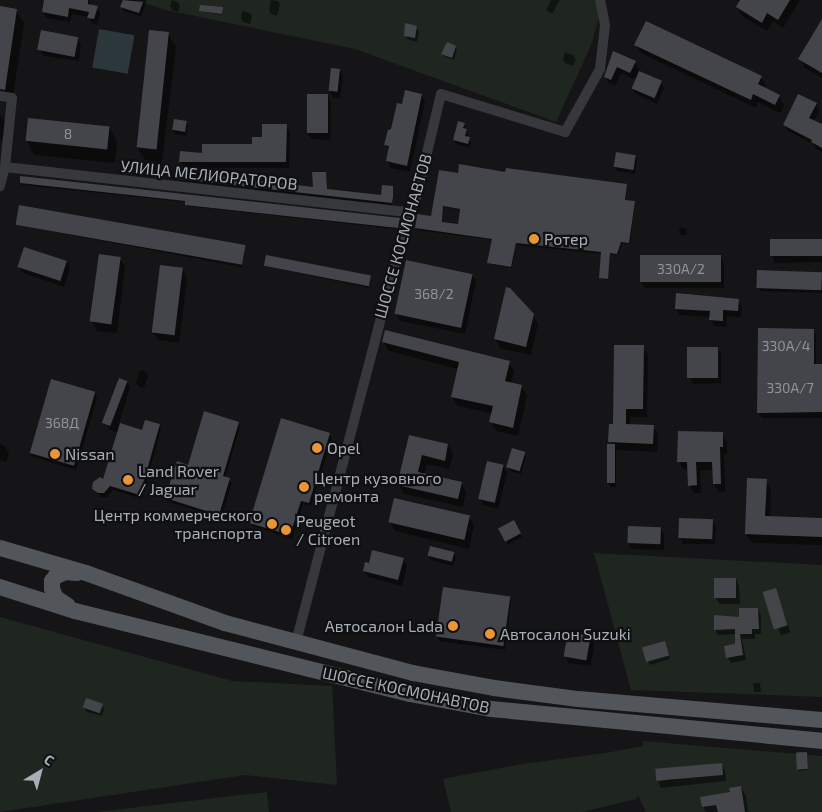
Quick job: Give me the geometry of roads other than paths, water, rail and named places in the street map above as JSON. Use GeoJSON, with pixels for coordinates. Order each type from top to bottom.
{"type":"FeatureCollection","features":[{"type":"Feature","properties":{"kind":"main road","name":"ШОССЕ КОСМОНАВТОВ"},"geometry":{"type":"LineString","coordinates":[[0,548],[86,574],[225,623],[413,673],[494,688],[578,699],[822,720]]}},
{"type":"Feature","properties":{"kind":"main road"},"geometry":{"type":"LineString","coordinates":[[75,611],[56,598],[52,589],[52,581],[56,576],[66,572],[86,574]]}},
{"type":"Feature","properties":{"kind":"main road","name":"ШОССЕ КОСМОНАВТОВ"},"geometry":{"type":"LineString","coordinates":[[0,587],[75,611],[410,694],[491,709],[822,741]]}},
{"type":"Feature","properties":{"kind":"street","name":"ШОССЕ КОСМОНАВТОВ"},"geometry":{"type":"LineString","coordinates":[[296,642],[409,212],[415,202],[441,94],[565,132],[600,69],[605,25],[600,0]]}},
{"type":"Feature","properties":{"kind":"street"},"geometry":{"type":"LineString","coordinates":[[0,96],[12,98],[5,167],[0,186]]}},
{"type":"Feature","properties":{"kind":"street","name":"УЛИЦА МЕЛИОРАТОРОВ"},"geometry":{"type":"LineString","coordinates":[[5,167],[409,212]]}},
{"type":"Feature","properties":{"kind":"place","name":"Ротер"},"geometry":{"type":"Point","coordinates":[534,239]}},
{"type":"Feature","properties":{"kind":"place","name":"Opel"},"geometry":{"type":"Point","coordinates":[317,448]}},
{"type":"Feature","properties":{"kind":"place","name":"Nissan"},"geometry":{"type":"Point","coordinates":[55,454]}},
{"type":"Feature","properties":{"kind":"place","name":"Land Rover / Jaguar"},"geometry":{"type":"Point","coordinates":[128,480]}},
{"type":"Feature","properties":{"kind":"place","name":"Центр кузовного ремонта"},"geometry":{"type":"Point","coordinates":[304,487]}},
{"type":"Feature","properties":{"kind":"place","name":"Центр коммерческого транспорта"},"geometry":{"type":"Point","coordinates":[272,524]}},
{"type":"Feature","properties":{"kind":"place","name":"Peugeot / Citroen"},"geometry":{"type":"Point","coordinates":[286,530]}},
{"type":"Feature","properties":{"kind":"place","name":"Автосалон Lada"},"geometry":{"type":"Point","coordinates":[453,626]}},
{"type":"Feature","properties":{"kind":"place","name":"Автосалон Suzuki"},"geometry":{"type":"Point","coordinates":[490,634]}}]}
